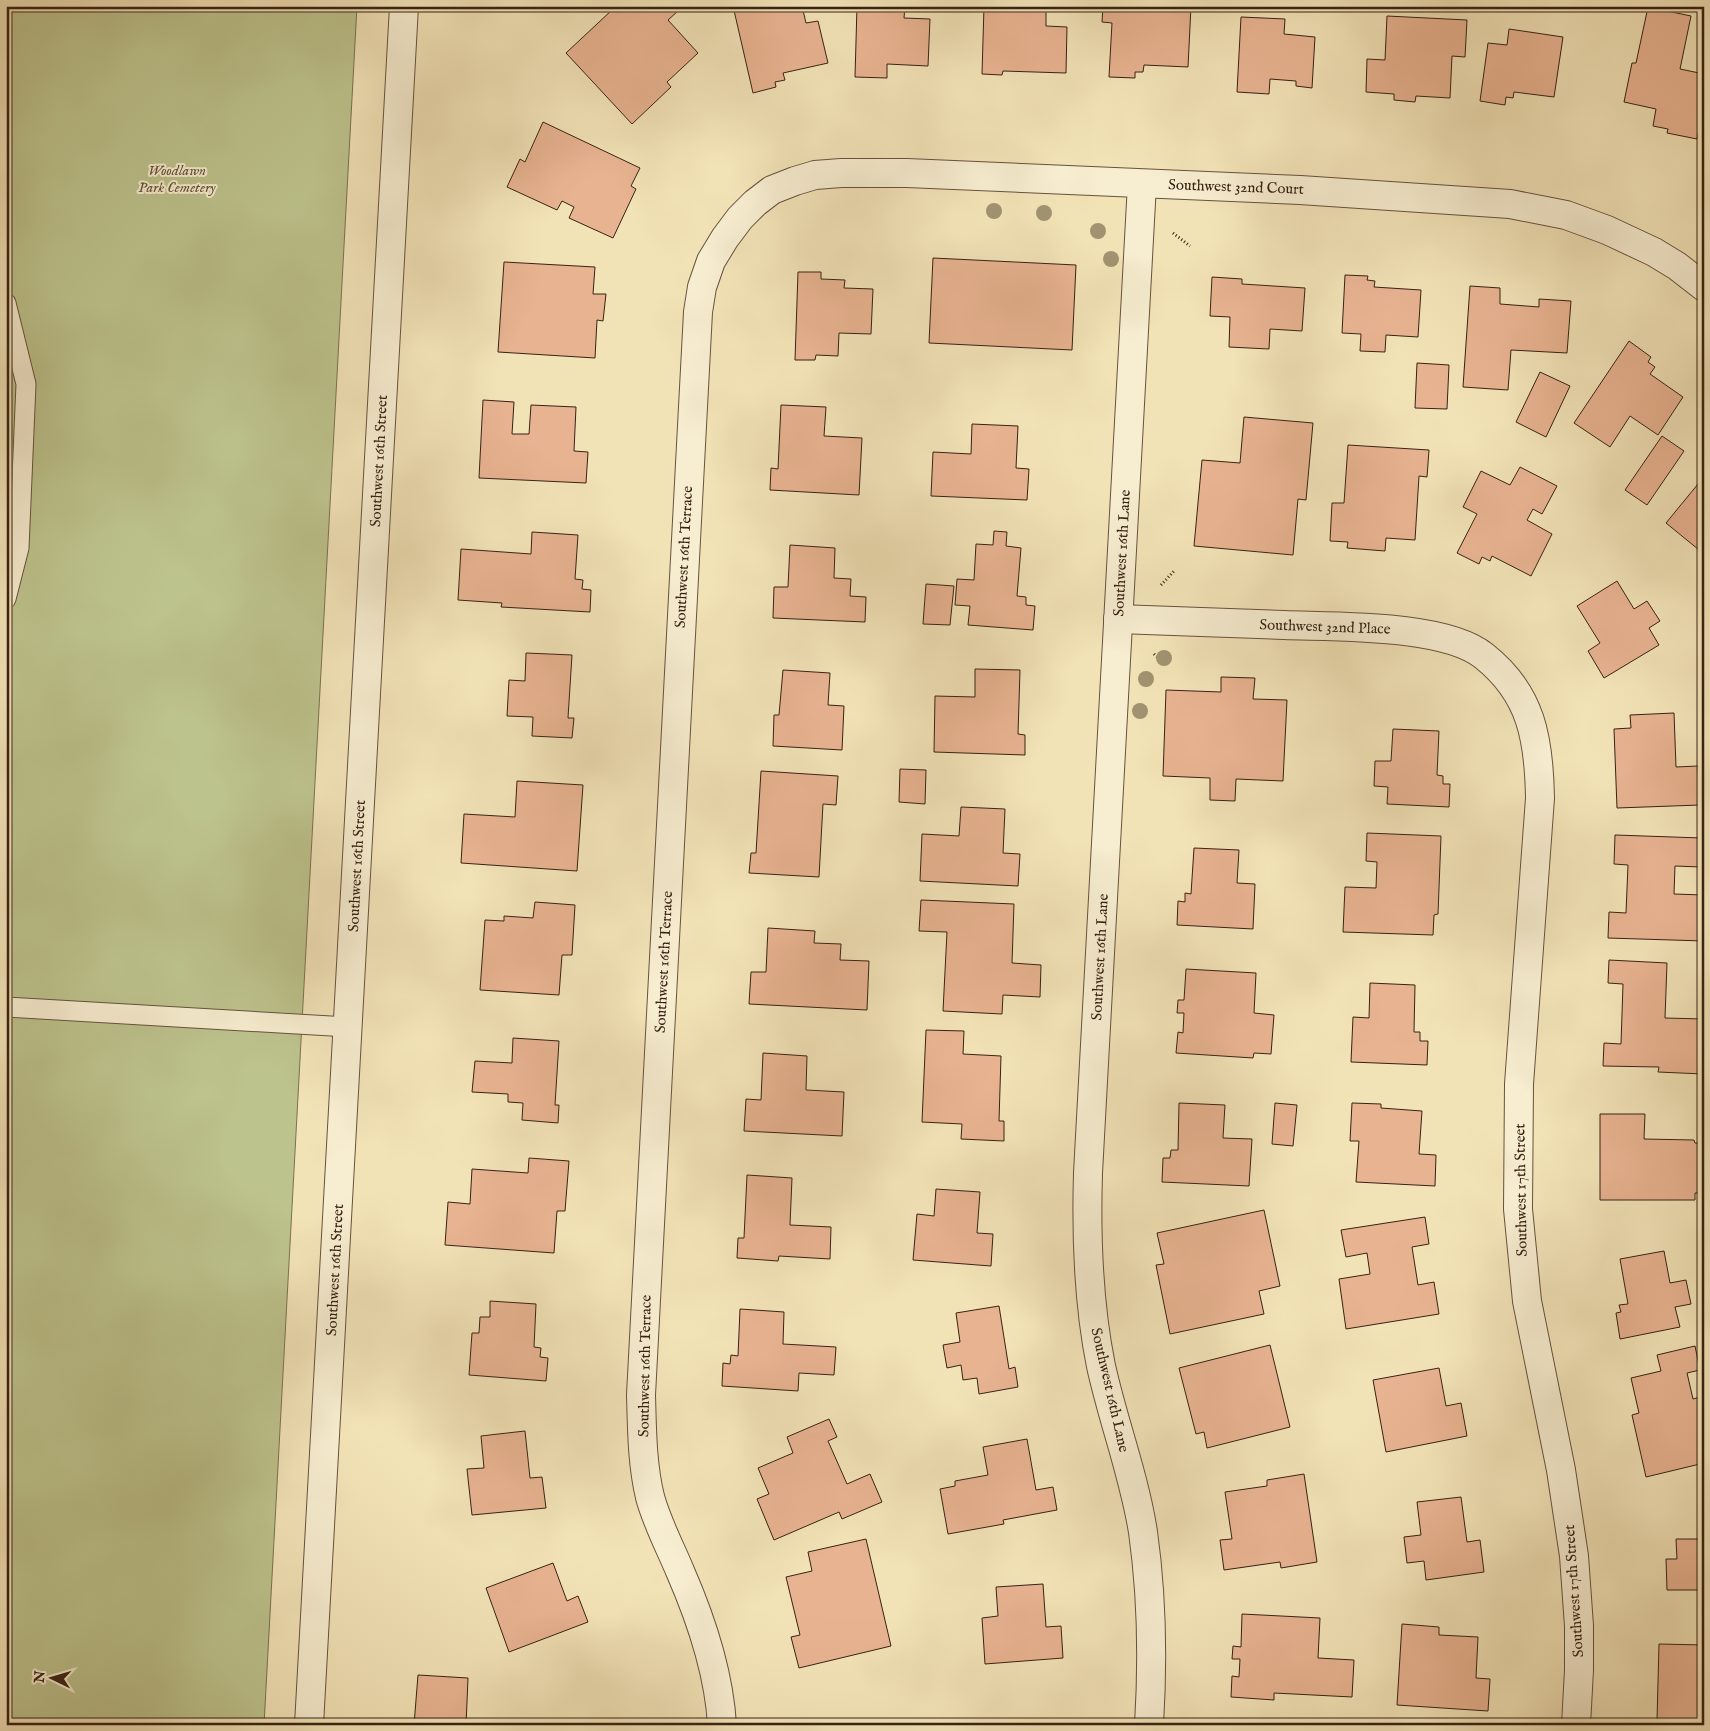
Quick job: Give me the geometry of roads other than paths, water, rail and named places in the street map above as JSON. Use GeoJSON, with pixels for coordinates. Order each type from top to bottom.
{"type":"FeatureCollection","features":[{"type":"Feature","properties":{"kind":"street","name":"Southwest 16th Street"},"geometry":{"type":"LineString","coordinates":[[309,1725],[404,6]]}},
{"type":"Feature","properties":{"kind":"street","name":"Southwest 32nd Court"},"geometry":{"type":"LineString","coordinates":[[755,204],[772,190],[795,181],[840,173],[891,173],[1300,190],[1417,196],[1487,202],[1546,210],[1587,222],[1654,252],[1677,266],[1704,287]]}},
{"type":"Feature","properties":{"kind":"street","name":"Southwest 16th Lane"},"geometry":{"type":"LineString","coordinates":[[1142,184],[1089,1153],[1087,1232],[1089,1282],[1098,1348],[1110,1404],[1133,1483],[1143,1531],[1152,1638],[1149,1725]]}},
{"type":"Feature","properties":{"kind":"street","name":"Southwest 16th Terrace"},"geometry":{"type":"LineString","coordinates":[[722,1725],[715,1677],[707,1643],[694,1603],[658,1522],[650,1498],[642,1437],[641,1395],[698,312],[702,287],[711,261],[740,218],[755,204]]}},
{"type":"Feature","properties":{"kind":"street","name":"Southwest 32nd Place"},"geometry":{"type":"LineString","coordinates":[[1118,619],[1393,630],[1419,633],[1442,637],[1463,644],[1483,654],[1514,686]]}},
{"type":"Feature","properties":{"kind":"street","name":"Southwest 17th Street"},"geometry":{"type":"LineString","coordinates":[[1514,686],[1526,708],[1534,730],[1538,755],[1540,798],[1519,1084],[1518,1209],[1527,1301],[1561,1470],[1574,1556],[1579,1626],[1576,1725]]}},
{"type":"Feature","properties":{"kind":"lane"},"geometry":{"type":"LineString","coordinates":[[6,303],[26,384],[19,548],[6,599]]}},
{"type":"Feature","properties":{"kind":"lane"},"geometry":{"type":"LineString","coordinates":[[6,1006],[348,1027]]}},
{"type":"Feature","properties":{"kind":"park label","name":"Woodlawn Park Cemetery"},"geometry":{"type":"Point","coordinates":[177,178]}}]}
